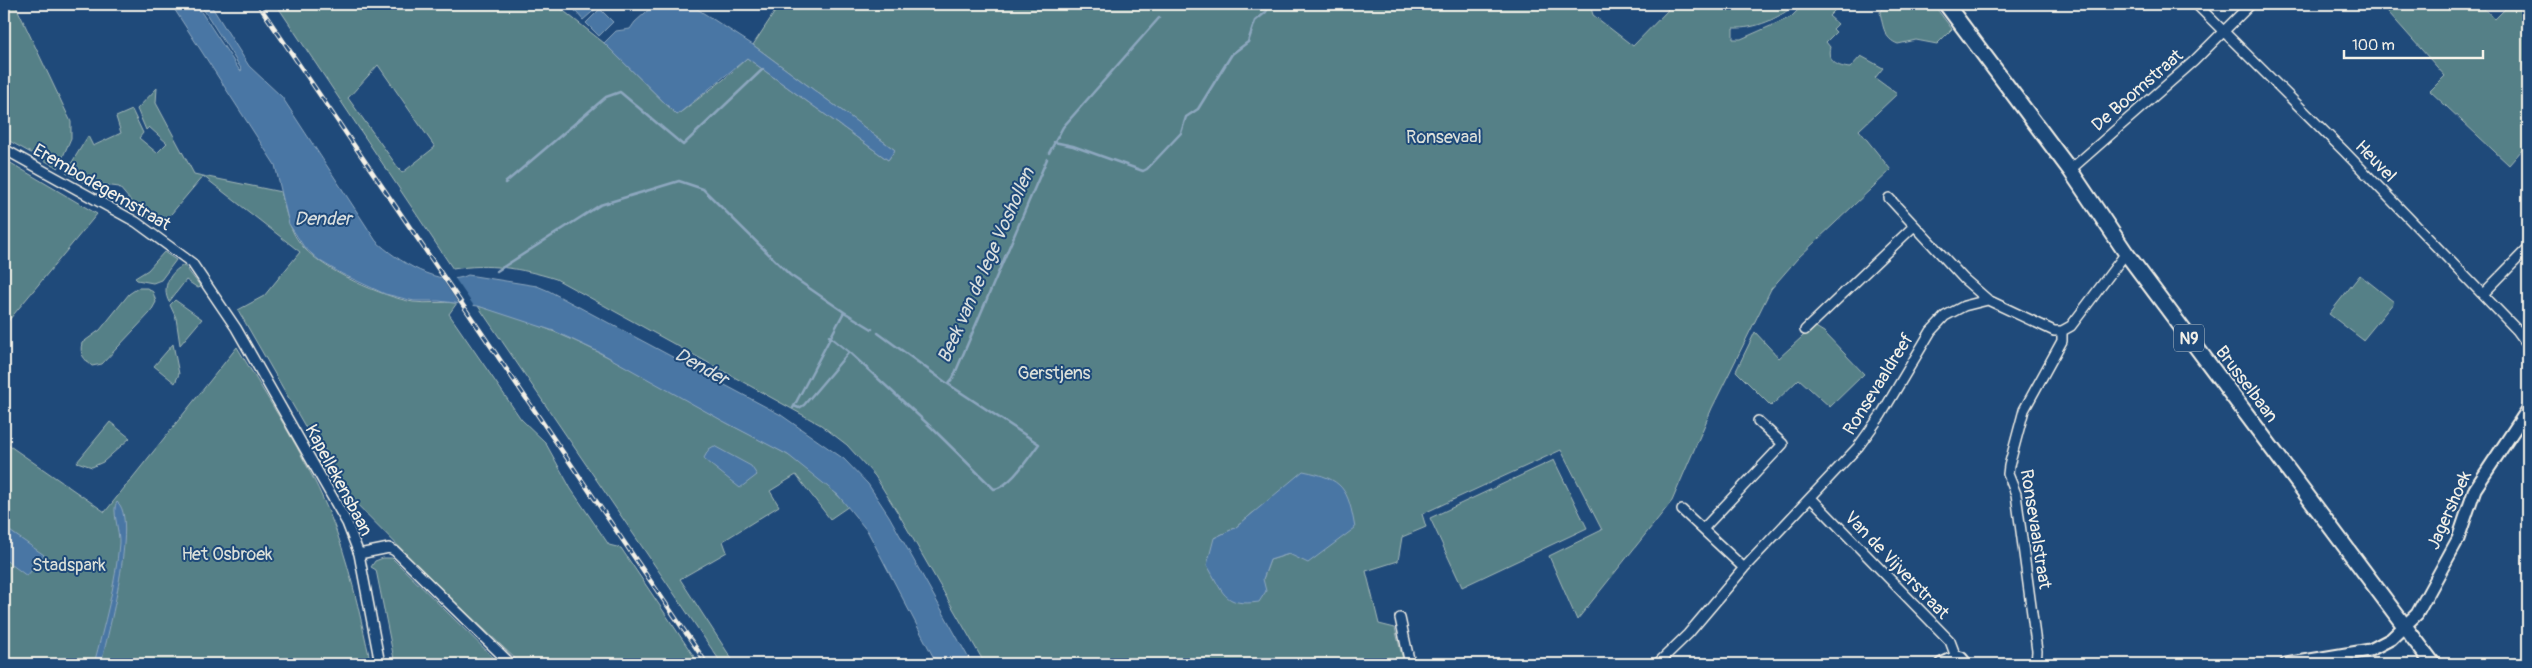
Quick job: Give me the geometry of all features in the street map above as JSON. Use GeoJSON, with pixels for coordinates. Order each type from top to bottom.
{"type":"FeatureCollection","features":[{"type":"Feature","properties":{"kind":"main road","name":"Brusselbaan"},"geometry":{"type":"LineString","coordinates":[[1946,4],[2070,170],[2126,253],[2433,664]]}},
{"type":"Feature","properties":{"kind":"street","name":"Heuvel"},"geometry":{"type":"LineString","coordinates":[[2196,4],[2344,150],[2482,294],[2528,346]]}},
{"type":"Feature","properties":{"kind":"street","name":"De Boomstraat"},"geometry":{"type":"LineString","coordinates":[[2070,170],[2194,61],[2251,4]]}},
{"type":"Feature","properties":{"kind":"street","name":"Erembodegemstraat"},"geometry":{"type":"LineString","coordinates":[[4,150],[136,222],[183,254]]}},
{"type":"Feature","properties":{"kind":"street"},"geometry":{"type":"LineString","coordinates":[[1889,198],[1964,280],[1988,300],[2054,331],[2062,331]]}},
{"type":"Feature","properties":{"kind":"street"},"geometry":{"type":"LineString","coordinates":[[1805,330],[1914,226]]}},
{"type":"Feature","properties":{"kind":"street"},"geometry":{"type":"LineString","coordinates":[[2482,294],[2528,248]]}},
{"type":"Feature","properties":{"kind":"street","name":"Ronsevaalstraat"},"geometry":{"type":"LineString","coordinates":[[2036,664],[2037,651],[2016,494],[2008,474],[2008,466],[2024,410],[2062,341],[2062,331],[2071,326],[2126,253]]}},
{"type":"Feature","properties":{"kind":"street","name":"Kapellekensbaan"},"geometry":{"type":"LineString","coordinates":[[183,254],[201,273],[241,336],[338,505],[359,554],[389,548],[395,551],[511,664]]}},
{"type":"Feature","properties":{"kind":"street","name":"Ronsevaaldreef"},"geometry":{"type":"LineString","coordinates":[[1657,664],[1688,634],[1744,568],[1858,447],[1881,415],[1934,325],[1956,309],[1988,300]]}},
{"type":"Feature","properties":{"kind":"street","name":"Jagershoek"},"geometry":{"type":"LineString","coordinates":[[2286,664],[2333,661],[2370,650],[2391,639],[2418,614],[2458,539],[2475,489],[2528,409]]}},
{"type":"Feature","properties":{"kind":"street"},"geometry":{"type":"LineString","coordinates":[[1703,529],[1783,444],[1758,421]]}},
{"type":"Feature","properties":{"kind":"street","name":"Van de Vijverstraat"},"geometry":{"type":"LineString","coordinates":[[1811,498],[1950,641],[1956,656]]}},
{"type":"Feature","properties":{"kind":"street"},"geometry":{"type":"LineString","coordinates":[[1682,510],[1744,568]]}},
{"type":"Feature","properties":{"kind":"street"},"geometry":{"type":"LineString","coordinates":[[359,554],[380,664]]}},
{"type":"Feature","properties":{"kind":"street"},"geometry":{"type":"LineString","coordinates":[[1400,618],[1410,664]]}},
{"type":"Feature","properties":{"kind":"street"},"geometry":{"type":"LineString","coordinates":[[1941,664],[1956,656],[1961,658],[1966,664]]}},
{"type":"Feature","properties":{"kind":"green space"},"geometry":{"type":"Polygon","coordinates":[[[4,4],[15,4],[71,122],[71,138],[58,168],[4,138],[4,4]]]}},
{"type":"Feature","properties":{"kind":"green space","name":"Gerstjens"},"geometry":{"type":"Polygon","coordinates":[[[276,4],[555,4],[604,43],[677,115],[723,80],[747,58],[888,160],[895,150],[753,45],[780,4],[1587,4],[1591,8],[1593,15],[1633,46],[1668,10],[1661,4],[1796,4],[1766,22],[1750,27],[1733,28],[1733,39],[1741,39],[1791,17],[1804,4],[1841,4],[1829,16],[1838,24],[1833,29],[1836,32],[1826,42],[1830,47],[1831,60],[1837,65],[1850,68],[1861,56],[1883,68],[1875,78],[1897,94],[1859,130],[1891,170],[1798,258],[1771,289],[1712,408],[1672,501],[1577,620],[1549,556],[1602,530],[1561,450],[1422,514],[1426,527],[1402,537],[1398,561],[1366,571],[1379,624],[1395,628],[1404,664],[985,664],[875,476],[847,445],[821,425],[556,279],[504,268],[479,266],[453,269],[276,4]],[[378,65],[348,98],[402,173],[435,147],[378,65]],[[1254,512],[1235,528],[1214,538],[1263,579],[1270,560],[1289,554],[1254,512]]]}},
{"type":"Feature","properties":{"kind":"green space"},"geometry":{"type":"Polygon","coordinates":[[[1884,4],[1933,4],[1952,29],[1937,44],[1916,40],[1898,44],[1890,39],[1883,27],[1880,12],[1884,4]]]}},
{"type":"Feature","properties":{"kind":"green space"},"geometry":{"type":"Polygon","coordinates":[[[2381,4],[2479,4],[2495,19],[2510,4],[2528,4],[2528,143],[2509,165],[2430,91],[2445,76],[2381,4]]]}},
{"type":"Feature","properties":{"kind":"green space"},"geometry":{"type":"Polygon","coordinates":[[[157,88],[156,103],[194,174],[203,176],[161,226],[141,213],[119,187],[83,182],[66,172],[88,136],[93,146],[121,133],[116,117],[132,110],[143,133],[139,138],[157,153],[167,143],[149,127],[146,130],[137,109],[157,88]]]}},
{"type":"Feature","properties":{"kind":"green space"},"geometry":{"type":"Polygon","coordinates":[[[4,159],[97,214],[4,326],[4,159]]]}},
{"type":"Feature","properties":{"kind":"green space"},"geometry":{"type":"Polygon","coordinates":[[[203,176],[281,192],[291,229],[299,242],[326,266],[355,282],[413,302],[457,303],[449,314],[521,419],[545,442],[571,489],[609,545],[621,548],[699,664],[521,664],[430,578],[327,474],[320,463],[325,449],[319,448],[314,442],[238,310],[264,296],[300,252],[203,176]]]}},
{"type":"Feature","properties":{"kind":"green space"},"geometry":{"type":"Polygon","coordinates":[[[164,252],[176,260],[161,280],[153,283],[135,278],[148,270],[164,252]]]}},
{"type":"Feature","properties":{"kind":"green space"},"geometry":{"type":"Polygon","coordinates":[[[184,265],[201,287],[198,288],[186,280],[169,302],[166,291],[168,280],[184,265]]]}},
{"type":"Feature","properties":{"kind":"green space"},"geometry":{"type":"Polygon","coordinates":[[[2360,275],[2394,302],[2363,340],[2329,314],[2360,275]]]}},
{"type":"Feature","properties":{"kind":"green space"},"geometry":{"type":"Polygon","coordinates":[[[138,288],[147,288],[153,292],[156,302],[150,313],[102,364],[92,366],[83,356],[81,350],[82,343],[100,330],[129,294],[138,288]]]}},
{"type":"Feature","properties":{"kind":"green space"},"geometry":{"type":"Polygon","coordinates":[[[175,300],[202,319],[180,345],[176,318],[170,305],[175,300]]]}},
{"type":"Feature","properties":{"kind":"green space"},"geometry":{"type":"Polygon","coordinates":[[[478,306],[509,315],[569,338],[655,382],[796,460],[849,506],[830,519],[796,475],[770,491],[779,506],[723,541],[727,552],[680,579],[735,664],[722,664],[478,306]]]}},
{"type":"Feature","properties":{"kind":"green space"},"geometry":{"type":"Polygon","coordinates":[[[1814,326],[1824,332],[1864,374],[1830,407],[1799,379],[1771,406],[1736,371],[1755,332],[1779,358],[1814,326]]]}},
{"type":"Feature","properties":{"kind":"green space"},"geometry":{"type":"Polygon","coordinates":[[[173,344],[179,374],[175,383],[154,366],[173,344]]]}},
{"type":"Feature","properties":{"kind":"green space","name":"Het Osbroek"},"geometry":{"type":"Polygon","coordinates":[[[237,347],[297,448],[328,510],[348,567],[371,664],[4,664],[4,442],[105,512],[237,347]]]}},
{"type":"Feature","properties":{"kind":"green space"},"geometry":{"type":"Polygon","coordinates":[[[110,422],[130,438],[103,462],[92,467],[77,462],[110,422]]]}},
{"type":"Feature","properties":{"kind":"green space"},"geometry":{"type":"Polygon","coordinates":[[[1554,460],[1587,528],[1462,587],[1430,518],[1554,460]]]}},
{"type":"Feature","properties":{"kind":"green space"},"geometry":{"type":"Polygon","coordinates":[[[383,558],[392,558],[500,664],[395,664],[376,570],[371,567],[375,561],[383,558]]]}},
{"type":"Feature","properties":{"kind":"water","name":"Dender"},"geometry":{"type":"Polygon","coordinates":[[[171,4],[196,4],[240,71],[242,70],[200,4],[210,4],[249,66],[282,97],[376,241],[395,256],[419,270],[445,278],[457,278],[468,275],[537,286],[549,291],[781,415],[844,459],[868,484],[889,516],[972,664],[937,664],[868,532],[838,495],[788,455],[601,353],[554,331],[478,306],[439,301],[414,301],[385,294],[342,274],[320,261],[304,247],[289,224],[275,165],[171,4]]]}},
{"type":"Feature","properties":{"kind":"water"},"geometry":{"type":"Polygon","coordinates":[[[574,4],[596,4],[599,6],[583,20],[571,6],[574,4]]]}},
{"type":"Feature","properties":{"kind":"water"},"geometry":{"type":"Polygon","coordinates":[[[655,4],[691,5],[753,45],[895,150],[888,160],[747,58],[677,115],[604,43],[616,31],[630,29],[655,4]]]}},
{"type":"Feature","properties":{"kind":"water"},"geometry":{"type":"Polygon","coordinates":[[[600,9],[613,22],[599,36],[586,23],[600,9]]]}},
{"type":"Feature","properties":{"kind":"water"},"geometry":{"type":"Polygon","coordinates":[[[714,446],[751,466],[757,475],[740,488],[704,458],[709,449],[714,446]]]}},
{"type":"Feature","properties":{"kind":"water"},"geometry":{"type":"Polygon","coordinates":[[[1303,471],[1327,478],[1336,482],[1342,488],[1350,504],[1355,528],[1308,563],[1289,554],[1270,560],[1263,579],[1266,591],[1259,602],[1247,603],[1231,600],[1221,590],[1207,565],[1214,538],[1235,528],[1303,471]]]}},
{"type":"Feature","properties":{"kind":"water"},"geometry":{"type":"Polygon","coordinates":[[[117,502],[123,512],[125,530],[120,579],[101,664],[94,664],[115,574],[119,543],[115,515],[115,505],[117,502]]]}},
{"type":"Feature","properties":{"kind":"water"},"geometry":{"type":"Polygon","coordinates":[[[4,527],[44,555],[27,576],[4,559],[4,527]]]}},
{"type":"Feature","properties":{"kind":"pier"},"geometry":{"type":"Polygon","coordinates":[[[439,275],[454,277],[476,309],[460,306],[439,275]]]}},
{"type":"Feature","properties":{"kind":"waterway","name":"Beek van de lege Voshollen"},"geometry":{"type":"LineString","coordinates":[[1054,142],[1073,146],[1143,171],[1147,169],[1181,133],[1186,117],[1198,109],[1232,54],[1248,42],[1255,21],[1266,12],[1270,4]]}},
{"type":"Feature","properties":{"kind":"waterway","name":"Beek van de lege Voshollen"},"geometry":{"type":"LineString","coordinates":[[1049,153],[1063,127],[1159,18]]}},
{"type":"Feature","properties":{"kind":"waterway"},"geometry":{"type":"LineString","coordinates":[[505,183],[606,97],[620,92],[683,145],[763,69]]}},
{"type":"Feature","properties":{"kind":"waterway","name":"Beek van de lege Voshollen"},"geometry":{"type":"LineString","coordinates":[[878,333],[948,384],[953,378],[1047,159]]}},
{"type":"Feature","properties":{"kind":"waterway"},"geometry":{"type":"LineString","coordinates":[[497,271],[600,205],[679,181],[703,189],[790,275],[844,312]]}},
{"type":"Feature","properties":{"kind":"waterway","name":"Beek van de lege Voshollen"},"geometry":{"type":"LineString","coordinates":[[793,408],[844,312],[872,329]]}},
{"type":"Feature","properties":{"kind":"waterway"},"geometry":{"type":"LineString","coordinates":[[794,406],[799,408],[804,405],[849,352],[829,336]]}},
{"type":"Feature","properties":{"kind":"waterway"},"geometry":{"type":"LineString","coordinates":[[849,352],[931,427],[994,489],[1000,487],[1019,471],[1039,444],[948,384]]}},
{"type":"Feature","properties":{"kind":"railway"},"geometry":{"type":"LineString","coordinates":[[258,4],[707,664]]}},
{"type":"Feature","properties":{"kind":"park label","name":"Ronsevaal"},"geometry":{"type":"Point","coordinates":[1444,137]}},
{"type":"Feature","properties":{"kind":"park label","name":"Stadspark"},"geometry":{"type":"Point","coordinates":[69,565]}}]}
